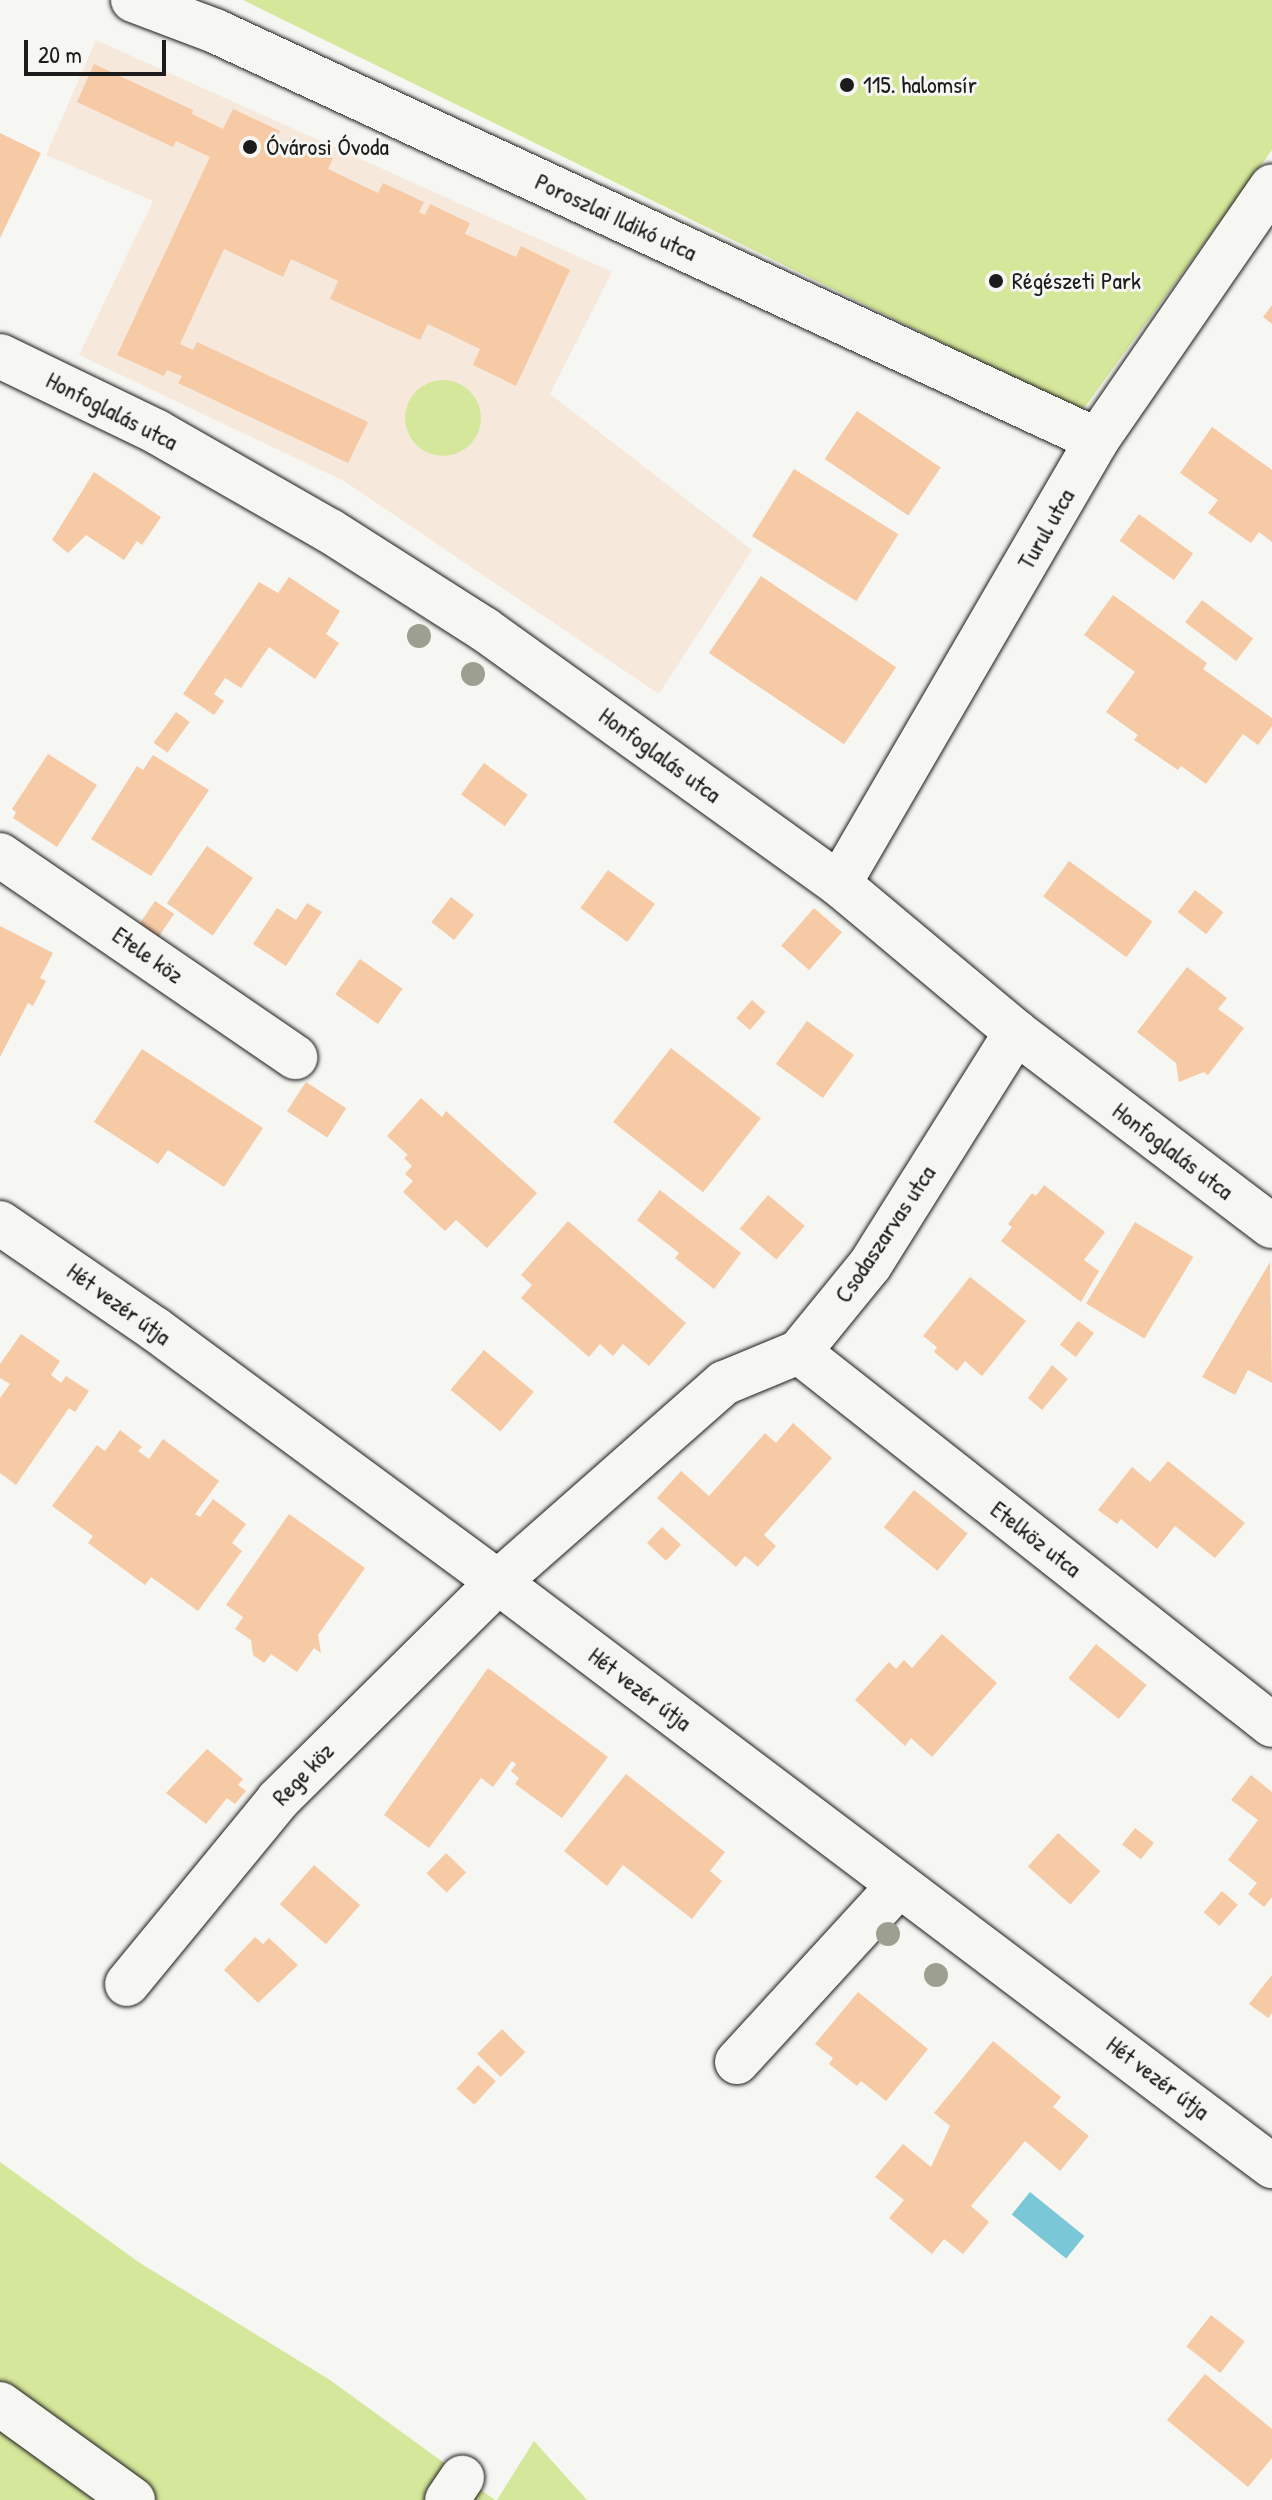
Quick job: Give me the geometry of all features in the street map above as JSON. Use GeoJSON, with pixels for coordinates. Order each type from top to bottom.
{"type":"FeatureCollection","features":[{"type":"Feature","properties":{"kind":"street","name":"Poroszlai Ildikó utca"},"geometry":{"type":"LineString","coordinates":[[133,0],[215,31],[1097,440]]}},
{"type":"Feature","properties":{"kind":"street","name":"Turul utca"},"geometry":{"type":"LineString","coordinates":[[839,884],[1097,440],[1272,186]]}},
{"type":"Feature","properties":{"kind":"street","name":"Honfoglalás utca"},"geometry":{"type":"LineString","coordinates":[[0,356],[157,432],[330,531],[484,629],[839,884],[1016,1032],[1272,1226]]}},
{"type":"Feature","properties":{"kind":"street","name":"Etele köz"},"geometry":{"type":"LineString","coordinates":[[0,855],[295,1057]]}},
{"type":"Feature","properties":{"kind":"street","name":"Csodaszarvas utca"},"geometry":{"type":"LineString","coordinates":[[498,1582],[724,1383],[799,1352],[870,1265],[1016,1032]]}},
{"type":"Feature","properties":{"kind":"street","name":"Hét vezér útja"},"geometry":{"type":"LineString","coordinates":[[0,1223],[155,1329],[498,1582],[1272,2166]]}},
{"type":"Feature","properties":{"kind":"street","name":"Etelköz utca"},"geometry":{"type":"LineString","coordinates":[[799,1352],[1272,1725]]}},
{"type":"Feature","properties":{"kind":"street","name":"Rege köz"},"geometry":{"type":"LineString","coordinates":[[127,1984],[278,1800],[498,1582]]}},
{"type":"Feature","properties":{"kind":"street"},"geometry":{"type":"LineString","coordinates":[[737,2062],[899,1885]]}},
{"type":"Feature","properties":{"kind":"street"},"geometry":{"type":"LineString","coordinates":[[0,2404],[133,2500]]}},
{"type":"Feature","properties":{"kind":"shaded area"},"geometry":{"type":"Polygon","coordinates":[[[96,40],[612,272],[550,394],[752,550],[659,694],[344,481],[79,355],[153,201],[46,155],[96,40]]]}},
{"type":"Feature","properties":{"kind":"green space","name":"Régészeti Park"},"geometry":{"type":"Polygon","coordinates":[[[243,0],[1272,0],[1272,150],[1082,411],[243,0]]]}},
{"type":"Feature","properties":{"kind":"green space"},"geometry":{"type":"Polygon","coordinates":[[[443,380],[457,383],[470,391],[478,404],[481,418],[478,432],[470,445],[457,453],[443,456],[429,453],[416,445],[408,432],[405,418],[408,404],[416,391],[429,383],[443,380]]]}},
{"type":"Feature","properties":{"kind":"green space"},"geometry":{"type":"Polygon","coordinates":[[[0,2162],[140,2263],[330,2380],[495,2500],[0,2500],[0,2162]]]}},
{"type":"Feature","properties":{"kind":"green space"},"geometry":{"type":"Polygon","coordinates":[[[534,2441],[587,2500],[497,2500],[534,2441]]]}},
{"type":"Feature","properties":{"kind":"water"},"geometry":{"type":"Polygon","coordinates":[[[1030,2192],[1084,2236],[1066,2259],[1012,2215],[1030,2192]]]}},
{"type":"Feature","properties":{"kind":"building"},"geometry":{"type":"Polygon","coordinates":[[[94,64],[193,110],[192,114],[223,129],[233,109],[280,131],[274,143],[284,149],[290,138],[333,158],[328,169],[378,193],[383,183],[424,202],[419,212],[425,215],[430,204],[470,223],[465,234],[516,257],[521,246],[570,270],[516,386],[473,365],[480,349],[428,324],[420,340],[330,299],[338,281],[291,259],[283,277],[224,249],[180,344],[193,350],[197,342],[368,422],[348,463],[178,383],[182,376],[167,370],[164,376],[117,355],[210,157],[176,141],[173,147],[77,102],[94,64]]]}},
{"type":"Feature","properties":{"kind":"building"},"geometry":{"type":"Polygon","coordinates":[[[0,133],[41,153],[0,238],[0,133]]]}},
{"type":"Feature","properties":{"kind":"building"},"geometry":{"type":"Polygon","coordinates":[[[1272,305],[1272,324],[1263,317],[1272,305]]]}},
{"type":"Feature","properties":{"kind":"building"},"geometry":{"type":"Polygon","coordinates":[[[857,411],[941,467],[908,516],[825,459],[857,411]]]}},
{"type":"Feature","properties":{"kind":"building"},"geometry":{"type":"Polygon","coordinates":[[[1212,427],[1272,470],[1272,542],[1259,532],[1251,543],[1208,513],[1218,500],[1180,473],[1212,427]]]}},
{"type":"Feature","properties":{"kind":"building"},"geometry":{"type":"Polygon","coordinates":[[[794,469],[898,534],[856,601],[752,536],[794,469]]]}},
{"type":"Feature","properties":{"kind":"building"},"geometry":{"type":"Polygon","coordinates":[[[94,472],[161,517],[142,545],[137,541],[124,560],[86,535],[68,553],[52,540],[94,472]]]}},
{"type":"Feature","properties":{"kind":"building"},"geometry":{"type":"Polygon","coordinates":[[[1139,514],[1193,553],[1174,580],[1120,541],[1139,514]]]}},
{"type":"Feature","properties":{"kind":"building"},"geometry":{"type":"Polygon","coordinates":[[[761,576],[896,667],[844,744],[709,653],[761,576]]]}},
{"type":"Feature","properties":{"kind":"building"},"geometry":{"type":"Polygon","coordinates":[[[289,577],[340,611],[326,634],[339,643],[315,679],[269,647],[241,688],[225,678],[214,694],[224,701],[214,715],[183,694],[259,582],[278,593],[289,577]]]}},
{"type":"Feature","properties":{"kind":"building"},"geometry":{"type":"Polygon","coordinates":[[[1113,595],[1207,663],[1203,669],[1272,718],[1272,726],[1258,745],[1243,734],[1206,784],[1181,766],[1178,770],[1134,740],[1138,735],[1106,712],[1135,672],[1084,635],[1113,595]]]}},
{"type":"Feature","properties":{"kind":"building"},"geometry":{"type":"Polygon","coordinates":[[[1202,600],[1253,639],[1236,661],[1185,622],[1202,600]]]}},
{"type":"Feature","properties":{"kind":"building"},"geometry":{"type":"Polygon","coordinates":[[[176,712],[190,722],[167,753],[154,743],[176,712]]]}},
{"type":"Feature","properties":{"kind":"building"},"geometry":{"type":"Polygon","coordinates":[[[48,754],[97,785],[57,847],[13,818],[16,812],[12,809],[48,754]]]}},
{"type":"Feature","properties":{"kind":"building"},"geometry":{"type":"Polygon","coordinates":[[[153,755],[209,790],[151,876],[91,839],[137,766],[143,770],[153,755]]]}},
{"type":"Feature","properties":{"kind":"building"},"geometry":{"type":"Polygon","coordinates":[[[484,763],[528,795],[505,826],[461,795],[484,763]]]}},
{"type":"Feature","properties":{"kind":"building"},"geometry":{"type":"Polygon","coordinates":[[[207,846],[253,878],[213,935],[167,903],[207,846]]]}},
{"type":"Feature","properties":{"kind":"building"},"geometry":{"type":"Polygon","coordinates":[[[1069,861],[1152,922],[1126,957],[1043,897],[1069,861]]]}},
{"type":"Feature","properties":{"kind":"building"},"geometry":{"type":"Polygon","coordinates":[[[608,870],[655,904],[627,942],[580,908],[608,870]]]}},
{"type":"Feature","properties":{"kind":"building"},"geometry":{"type":"Polygon","coordinates":[[[1195,890],[1223,912],[1206,934],[1178,912],[1195,890]]]}},
{"type":"Feature","properties":{"kind":"building"},"geometry":{"type":"Polygon","coordinates":[[[451,897],[474,915],[454,940],[431,922],[451,897]]]}},
{"type":"Feature","properties":{"kind":"building"},"geometry":{"type":"Polygon","coordinates":[[[155,901],[174,914],[158,938],[139,925],[155,901]]]}},
{"type":"Feature","properties":{"kind":"building"},"geometry":{"type":"Polygon","coordinates":[[[307,903],[322,912],[286,966],[253,944],[277,908],[296,920],[307,903]]]}},
{"type":"Feature","properties":{"kind":"building"},"geometry":{"type":"Polygon","coordinates":[[[814,908],[842,932],[809,970],[781,946],[814,908]]]}},
{"type":"Feature","properties":{"kind":"building"},"geometry":{"type":"Polygon","coordinates":[[[0,926],[53,953],[40,978],[46,981],[33,1006],[28,1003],[0,1057],[0,926]]]}},
{"type":"Feature","properties":{"kind":"building"},"geometry":{"type":"Polygon","coordinates":[[[360,959],[403,989],[378,1024],[335,994],[360,959]]]}},
{"type":"Feature","properties":{"kind":"building"},"geometry":{"type":"Polygon","coordinates":[[[1187,967],[1227,998],[1218,1009],[1244,1028],[1208,1075],[1204,1072],[1179,1082],[1176,1063],[1137,1032],[1187,967]]]}},
{"type":"Feature","properties":{"kind":"building"},"geometry":{"type":"Polygon","coordinates":[[[752,1000],[766,1012],[750,1030],[736,1018],[752,1000]]]}},
{"type":"Feature","properties":{"kind":"building"},"geometry":{"type":"Polygon","coordinates":[[[807,1021],[854,1055],[823,1098],[776,1064],[807,1021]]]}},
{"type":"Feature","properties":{"kind":"building"},"geometry":{"type":"Polygon","coordinates":[[[671,1048],[761,1118],[703,1192],[613,1122],[671,1048]]]}},
{"type":"Feature","properties":{"kind":"building"},"geometry":{"type":"Polygon","coordinates":[[[142,1049],[263,1128],[224,1187],[168,1150],[158,1164],[94,1122],[142,1049]]]}},
{"type":"Feature","properties":{"kind":"building"},"geometry":{"type":"Polygon","coordinates":[[[306,1082],[346,1108],[327,1137],[287,1111],[306,1082]]]}},
{"type":"Feature","properties":{"kind":"building"},"geometry":{"type":"Polygon","coordinates":[[[421,1098],[442,1117],[446,1111],[537,1193],[487,1248],[456,1220],[445,1231],[403,1192],[413,1181],[405,1174],[412,1166],[404,1158],[408,1155],[387,1136],[421,1098]]]}},
{"type":"Feature","properties":{"kind":"building"},"geometry":{"type":"Polygon","coordinates":[[[1044,1185],[1105,1232],[1084,1260],[1099,1271],[1081,1302],[1001,1241],[1012,1227],[1008,1224],[1032,1193],[1036,1196],[1044,1185]]]}},
{"type":"Feature","properties":{"kind":"building"},"geometry":{"type":"Polygon","coordinates":[[[660,1190],[741,1253],[714,1289],[675,1258],[679,1253],[637,1220],[660,1190]]]}},
{"type":"Feature","properties":{"kind":"building"},"geometry":{"type":"Polygon","coordinates":[[[768,1195],[805,1226],[776,1260],[740,1229],[768,1195]]]}},
{"type":"Feature","properties":{"kind":"building"},"geometry":{"type":"Polygon","coordinates":[[[568,1221],[686,1323],[649,1366],[623,1344],[613,1356],[600,1344],[589,1357],[521,1298],[532,1285],[521,1275],[568,1221]]]}},
{"type":"Feature","properties":{"kind":"building"},"geometry":{"type":"Polygon","coordinates":[[[1135,1222],[1193,1257],[1144,1338],[1086,1303],[1135,1222]]]}},
{"type":"Feature","properties":{"kind":"building"},"geometry":{"type":"Polygon","coordinates":[[[1270,1262],[1272,1383],[1248,1370],[1235,1395],[1202,1377],[1270,1262]]]}},
{"type":"Feature","properties":{"kind":"building"},"geometry":{"type":"Polygon","coordinates":[[[970,1277],[1026,1321],[982,1376],[965,1361],[957,1371],[934,1352],[937,1347],[923,1336],[970,1277]]]}},
{"type":"Feature","properties":{"kind":"building"},"geometry":{"type":"Polygon","coordinates":[[[1078,1321],[1094,1333],[1076,1357],[1060,1345],[1078,1321]]]}},
{"type":"Feature","properties":{"kind":"building"},"geometry":{"type":"Polygon","coordinates":[[[21,1334],[60,1361],[51,1375],[61,1383],[66,1376],[89,1391],[75,1412],[69,1408],[16,1485],[0,1473],[0,1398],[10,1384],[0,1378],[0,1364],[21,1334]]]}},
{"type":"Feature","properties":{"kind":"building"},"geometry":{"type":"Polygon","coordinates":[[[484,1350],[534,1392],[500,1432],[451,1390],[484,1350]]]}},
{"type":"Feature","properties":{"kind":"building"},"geometry":{"type":"Polygon","coordinates":[[[1052,1365],[1068,1379],[1042,1410],[1028,1398],[1052,1365]]]}},
{"type":"Feature","properties":{"kind":"building"},"geometry":{"type":"Polygon","coordinates":[[[793,1423],[832,1458],[764,1535],[776,1546],[758,1567],[745,1556],[736,1567],[657,1498],[681,1471],[709,1496],[765,1433],[776,1443],[793,1423]]]}},
{"type":"Feature","properties":{"kind":"building"},"geometry":{"type":"Polygon","coordinates":[[[120,1430],[142,1447],[138,1451],[149,1459],[163,1439],[219,1481],[195,1514],[200,1517],[213,1499],[246,1524],[232,1543],[242,1551],[198,1611],[151,1577],[145,1585],[88,1543],[93,1536],[52,1506],[97,1445],[105,1451],[120,1430]]]}},
{"type":"Feature","properties":{"kind":"building"},"geometry":{"type":"Polygon","coordinates":[[[1168,1461],[1245,1523],[1215,1558],[1175,1526],[1157,1549],[1121,1519],[1117,1524],[1098,1510],[1132,1467],[1150,1482],[1168,1461]]]}},
{"type":"Feature","properties":{"kind":"building"},"geometry":{"type":"Polygon","coordinates":[[[914,1490],[968,1533],[937,1571],[884,1527],[914,1490]]]}},
{"type":"Feature","properties":{"kind":"building"},"geometry":{"type":"Polygon","coordinates":[[[289,1514],[365,1568],[318,1635],[321,1653],[314,1648],[297,1672],[271,1654],[264,1663],[253,1655],[251,1640],[235,1629],[243,1617],[226,1605],[289,1514]]]}},
{"type":"Feature","properties":{"kind":"building"},"geometry":{"type":"Polygon","coordinates":[[[662,1527],[681,1545],[666,1561],[647,1543],[662,1527]]]}},
{"type":"Feature","properties":{"kind":"building"},"geometry":{"type":"Polygon","coordinates":[[[942,1634],[997,1683],[932,1757],[911,1738],[905,1746],[855,1700],[889,1662],[896,1669],[904,1660],[912,1668],[942,1634]]]}},
{"type":"Feature","properties":{"kind":"building"},"geometry":{"type":"Polygon","coordinates":[[[1096,1644],[1147,1685],[1119,1719],[1068,1678],[1096,1644]]]}},
{"type":"Feature","properties":{"kind":"building"},"geometry":{"type":"Polygon","coordinates":[[[488,1668],[608,1757],[562,1818],[515,1784],[519,1778],[511,1771],[516,1764],[512,1761],[493,1787],[481,1778],[429,1848],[384,1815],[488,1668]]]}},
{"type":"Feature","properties":{"kind":"building"},"geometry":{"type":"Polygon","coordinates":[[[207,1749],[243,1779],[238,1785],[246,1791],[235,1804],[227,1798],[206,1824],[166,1793],[207,1749]]]}},
{"type":"Feature","properties":{"kind":"building"},"geometry":{"type":"Polygon","coordinates":[[[626,1774],[725,1852],[710,1871],[722,1881],[692,1919],[623,1865],[607,1886],[564,1851],[626,1774]]]}},
{"type":"Feature","properties":{"kind":"building"},"geometry":{"type":"Polygon","coordinates":[[[1251,1775],[1272,1792],[1272,1897],[1264,1907],[1248,1894],[1257,1883],[1228,1860],[1258,1820],[1231,1800],[1251,1775]]]}},
{"type":"Feature","properties":{"kind":"building"},"geometry":{"type":"Polygon","coordinates":[[[1135,1828],[1154,1843],[1141,1859],[1122,1845],[1135,1828]]]}},
{"type":"Feature","properties":{"kind":"building"},"geometry":{"type":"Polygon","coordinates":[[[1058,1833],[1100,1871],[1070,1905],[1028,1866],[1058,1833]]]}},
{"type":"Feature","properties":{"kind":"building"},"geometry":{"type":"Polygon","coordinates":[[[446,1853],[466,1872],[447,1893],[427,1873],[446,1853]]]}},
{"type":"Feature","properties":{"kind":"building"},"geometry":{"type":"Polygon","coordinates":[[[314,1865],[360,1905],[326,1944],[280,1904],[314,1865]]]}},
{"type":"Feature","properties":{"kind":"building"},"geometry":{"type":"Polygon","coordinates":[[[1222,1891],[1238,1905],[1219,1926],[1204,1912],[1222,1891]]]}},
{"type":"Feature","properties":{"kind":"building"},"geometry":{"type":"Polygon","coordinates":[[[255,1937],[263,1944],[269,1938],[298,1965],[258,2003],[224,1970],[255,1937]]]}},
{"type":"Feature","properties":{"kind":"building"},"geometry":{"type":"Polygon","coordinates":[[[1272,1975],[1272,2013],[1268,2018],[1249,2004],[1272,1975]]]}},
{"type":"Feature","properties":{"kind":"building"},"geometry":{"type":"Polygon","coordinates":[[[858,1992],[928,2049],[886,2101],[861,2081],[857,2086],[829,2064],[833,2058],[815,2044],[858,1992]]]}},
{"type":"Feature","properties":{"kind":"building"},"geometry":{"type":"Polygon","coordinates":[[[502,2029],[525,2052],[501,2077],[477,2054],[502,2029]]]}},
{"type":"Feature","properties":{"kind":"building"},"geometry":{"type":"Polygon","coordinates":[[[993,2041],[1061,2097],[1053,2107],[1089,2136],[1060,2171],[1025,2141],[971,2206],[989,2222],[963,2254],[944,2239],[932,2254],[889,2218],[904,2200],[875,2177],[903,2144],[931,2167],[950,2126],[934,2113],[993,2041]]]}},
{"type":"Feature","properties":{"kind":"building"},"geometry":{"type":"Polygon","coordinates":[[[478,2065],[496,2081],[474,2105],[457,2089],[478,2065]]]}},
{"type":"Feature","properties":{"kind":"building"},"geometry":{"type":"Polygon","coordinates":[[[1211,2315],[1245,2341],[1220,2373],[1186,2347],[1211,2315]]]}},
{"type":"Feature","properties":{"kind":"building"},"geometry":{"type":"Polygon","coordinates":[[[1205,2374],[1272,2429],[1272,2458],[1248,2487],[1167,2420],[1205,2374]]]}},
{"type":"Feature","properties":{"kind":"place","name":"115. halomsír"},"geometry":{"type":"Point","coordinates":[847,85]}},
{"type":"Feature","properties":{"kind":"place","name":"Óvárosi Óvoda"},"geometry":{"type":"Point","coordinates":[250,147]}},
{"type":"Feature","properties":{"kind":"place","name":"Régészeti Park"},"geometry":{"type":"Point","coordinates":[996,281]}}]}
